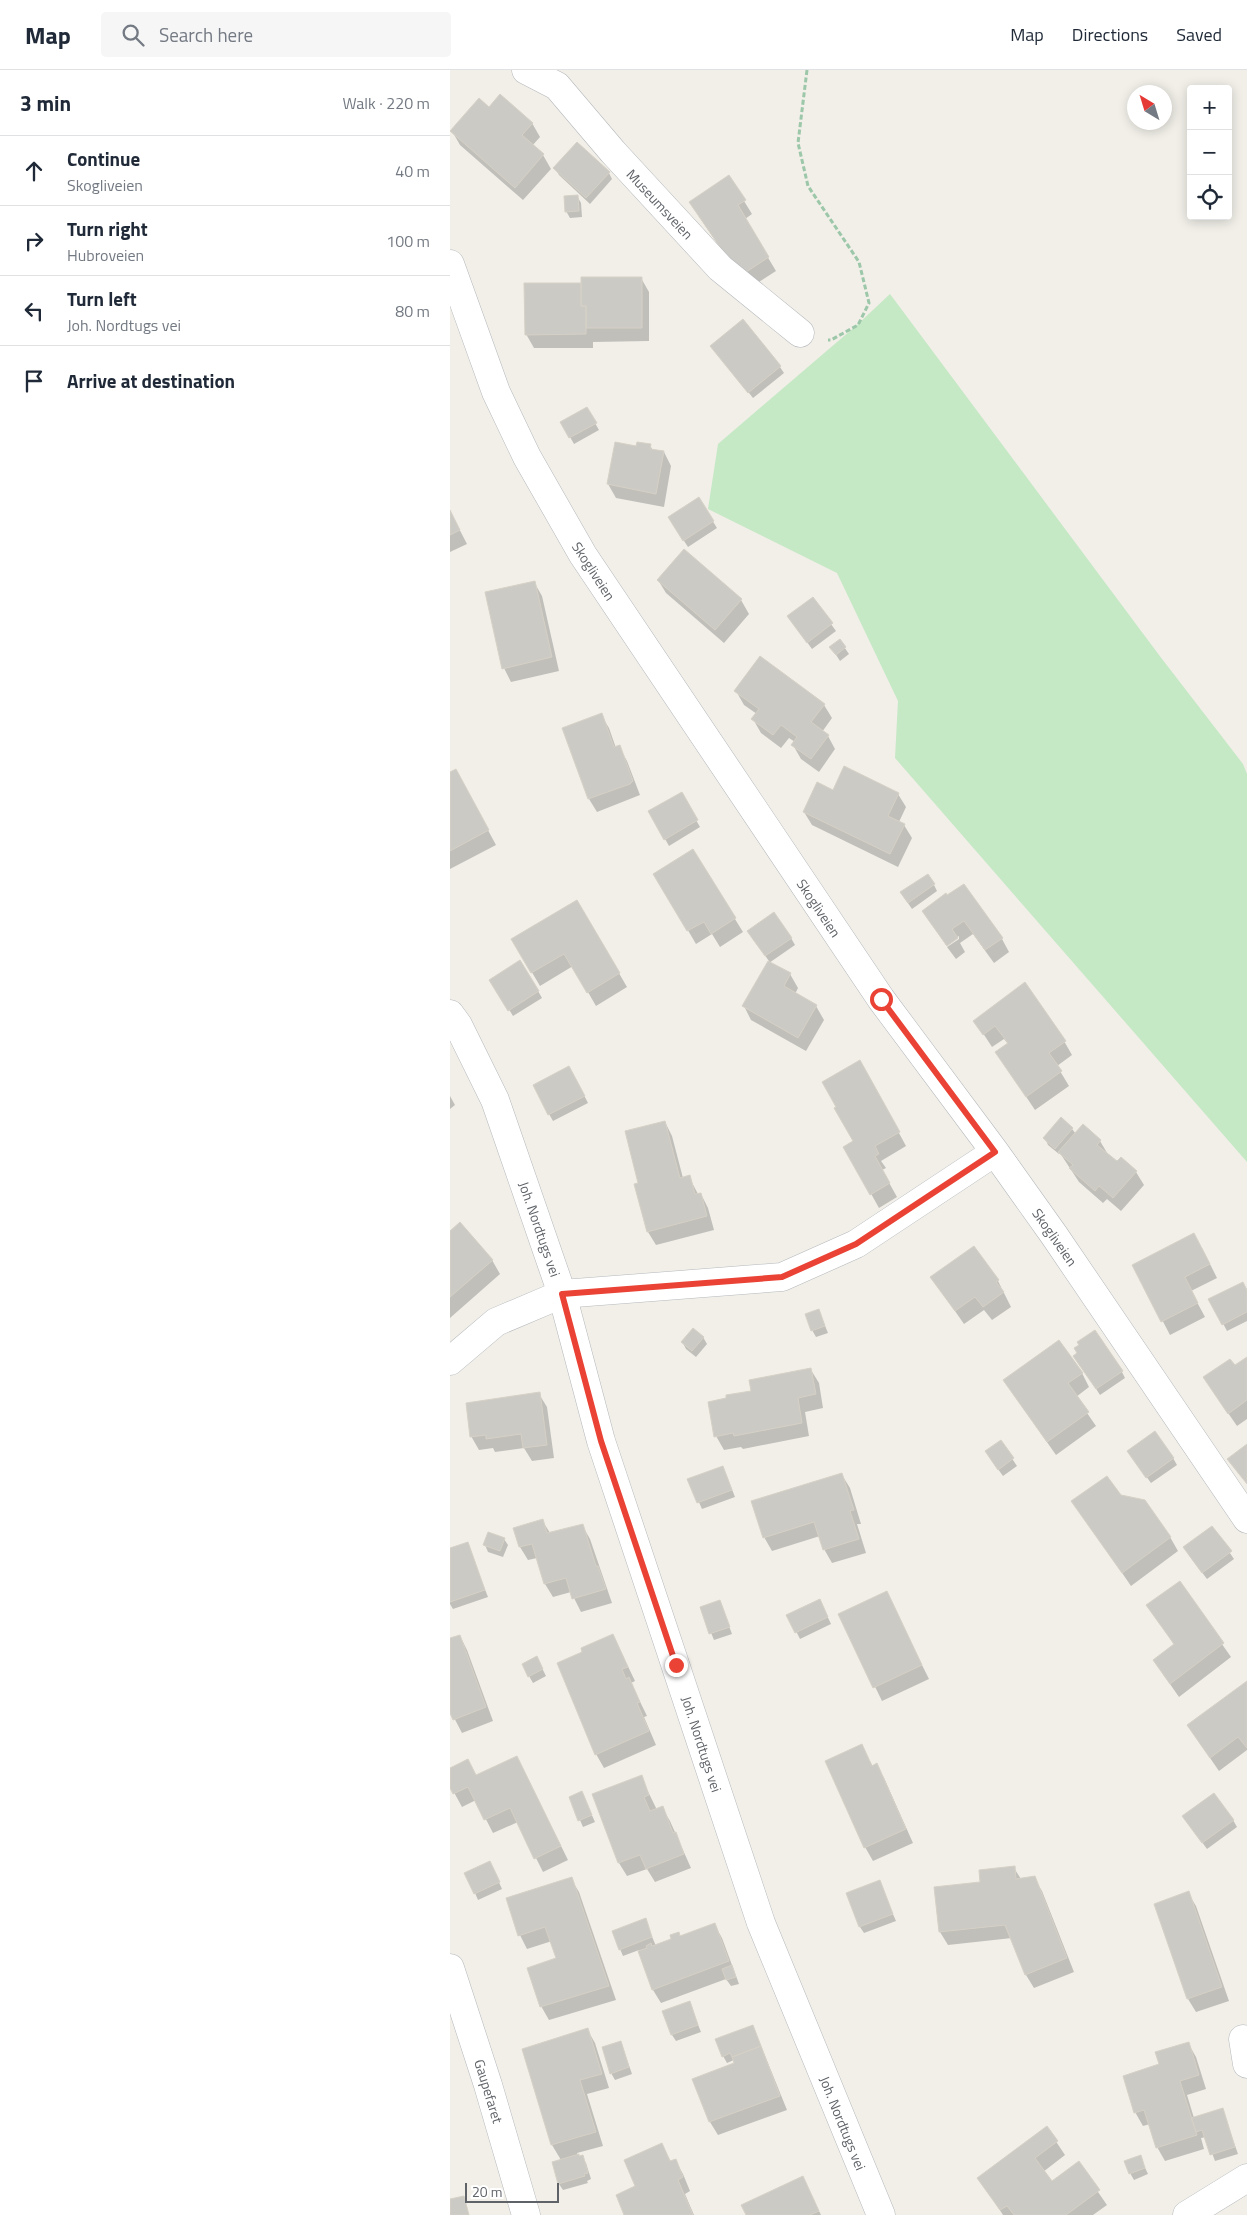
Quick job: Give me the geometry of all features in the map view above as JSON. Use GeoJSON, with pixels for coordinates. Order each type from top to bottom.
{"type":"FeatureCollection","features":[{"type":"Feature","properties":{"kind":"street","name":"Museumsveien"},"geometry":{"type":"LineString","coordinates":[[526,70],[557,86],[613,152],[720,268],[800,334]]}},
{"type":"Feature","properties":{"kind":"street","name":"Skogliveien"},"geometry":{"type":"LineString","coordinates":[[450,264],[496,392],[527,457],[582,555],[881,999],[995,1152],[1247,1519]]}},
{"type":"Feature","properties":{"kind":"street","name":"Joh. Nordtugs vei"},"geometry":{"type":"LineString","coordinates":[[450,1014],[458,1025],[495,1100],[562,1294],[601,1441],[761,1923],[881,2215]]}},
{"type":"Feature","properties":{"kind":"street"},"geometry":{"type":"LineString","coordinates":[[450,1361],[496,1322],[562,1294],[782,1277],[856,1244],[995,1152]]}},
{"type":"Feature","properties":{"kind":"street","name":"Gaupefaret"},"geometry":{"type":"LineString","coordinates":[[450,1968],[488,2085],[526,2215]]}},
{"type":"Feature","properties":{"kind":"street"},"geometry":{"type":"LineString","coordinates":[[1187,2215],[1247,2178]]}},
{"type":"Feature","properties":{"kind":"path"},"geometry":{"type":"LineString","coordinates":[[800,334],[832,340],[858,325],[869,302],[859,262],[808,186],[798,142],[807,70]]}},
{"type":"Feature","properties":{"kind":"green space"},"geometry":{"type":"Polygon","coordinates":[[[890,294],[1159,655],[1243,764],[1247,774],[1247,1162],[895,758],[898,701],[837,573],[708,509],[718,444],[857,325],[890,294]]]}},
{"type":"Feature","properties":{"kind":"building"},"geometry":{"type":"Polygon","coordinates":[[[500,94],[533,123],[522,135],[544,154],[515,188],[450,131],[479,98],[489,107],[500,94]]]}},
{"type":"Feature","properties":{"kind":"building"},"geometry":{"type":"Polygon","coordinates":[[[577,142],[610,172],[586,198],[553,168],[577,142]]]}},
{"type":"Feature","properties":{"kind":"building"},"geometry":{"type":"Polygon","coordinates":[[[729,175],[746,200],[738,205],[769,257],[740,276],[689,202],[729,175]]]}},
{"type":"Feature","properties":{"kind":"building"},"geometry":{"type":"Polygon","coordinates":[[[578,195],[579,211],[565,212],[564,196],[578,195]]]}},
{"type":"Feature","properties":{"kind":"building"},"geometry":{"type":"Polygon","coordinates":[[[581,277],[642,277],[642,328],[586,328],[586,306],[581,306],[581,277]]]}},
{"type":"Feature","properties":{"kind":"building"},"geometry":{"type":"Polygon","coordinates":[[[524,283],[581,283],[581,306],[586,306],[586,334],[525,335],[524,283]]]}},
{"type":"Feature","properties":{"kind":"building"},"geometry":{"type":"Polygon","coordinates":[[[743,319],[781,366],[748,393],[710,346],[743,319]]]}},
{"type":"Feature","properties":{"kind":"building"},"geometry":{"type":"Polygon","coordinates":[[[587,407],[597,423],[569,438],[560,422],[587,407]]]}},
{"type":"Feature","properties":{"kind":"building"},"geometry":{"type":"Polygon","coordinates":[[[615,442],[636,446],[637,442],[651,444],[650,449],[664,451],[656,494],[607,484],[615,442]]]}},
{"type":"Feature","properties":{"kind":"building"},"geometry":{"type":"Polygon","coordinates":[[[699,497],[714,521],[683,541],[668,517],[699,497]]]}},
{"type":"Feature","properties":{"kind":"building"},"geometry":{"type":"Polygon","coordinates":[[[450,510],[460,530],[450,535],[450,510]]]}},
{"type":"Feature","properties":{"kind":"building"},"geometry":{"type":"Polygon","coordinates":[[[684,549],[742,599],[715,630],[657,580],[684,549]]]}},
{"type":"Feature","properties":{"kind":"building"},"geometry":{"type":"Polygon","coordinates":[[[535,581],[552,657],[502,669],[485,592],[535,581]]]}},
{"type":"Feature","properties":{"kind":"building"},"geometry":{"type":"Polygon","coordinates":[[[813,597],[833,623],[807,643],[787,616],[813,597]]]}},
{"type":"Feature","properties":{"kind":"building"},"geometry":{"type":"Polygon","coordinates":[[[840,639],[846,647],[836,655],[829,647],[840,639]]]}},
{"type":"Feature","properties":{"kind":"building"},"geometry":{"type":"Polygon","coordinates":[[[760,656],[825,704],[811,722],[829,735],[811,759],[791,745],[797,737],[781,725],[773,735],[751,719],[759,709],[734,691],[760,656]]]}},
{"type":"Feature","properties":{"kind":"building"},"geometry":{"type":"Polygon","coordinates":[[[602,713],[614,747],[620,745],[633,781],[630,784],[588,799],[562,728],[602,713]]]}},
{"type":"Feature","properties":{"kind":"building"},"geometry":{"type":"Polygon","coordinates":[[[844,766],[899,793],[888,816],[905,824],[890,854],[803,812],[817,782],[833,790],[844,766]]]}},
{"type":"Feature","properties":{"kind":"building"},"geometry":{"type":"Polygon","coordinates":[[[456,769],[489,830],[450,851],[450,772],[456,769]]]}},
{"type":"Feature","properties":{"kind":"building"},"geometry":{"type":"Polygon","coordinates":[[[682,792],[698,820],[664,840],[648,811],[682,792]]]}},
{"type":"Feature","properties":{"kind":"building"},"geometry":{"type":"Polygon","coordinates":[[[693,849],[736,918],[711,934],[704,922],[687,931],[653,874],[693,849]]]}},
{"type":"Feature","properties":{"kind":"building"},"geometry":{"type":"Polygon","coordinates":[[[928,874],[935,884],[908,903],[900,892],[928,874]]]}},
{"type":"Feature","properties":{"kind":"building"},"geometry":{"type":"Polygon","coordinates":[[[964,884],[1003,938],[985,950],[964,921],[952,929],[958,938],[947,946],[922,911],[946,893],[947,895],[964,884]]]}},
{"type":"Feature","properties":{"kind":"building"},"geometry":{"type":"Polygon","coordinates":[[[577,900],[620,973],[587,993],[564,954],[531,973],[511,939],[577,900]]]}},
{"type":"Feature","properties":{"kind":"building"},"geometry":{"type":"Polygon","coordinates":[[[774,912],[792,938],[765,956],[747,931],[774,912]]]}},
{"type":"Feature","properties":{"kind":"building"},"geometry":{"type":"Polygon","coordinates":[[[520,960],[539,991],[508,1011],[489,980],[520,960]]]}},
{"type":"Feature","properties":{"kind":"building"},"geometry":{"type":"Polygon","coordinates":[[[768,961],[791,973],[784,986],[817,1005],[798,1038],[742,1006],[768,961]]]}},
{"type":"Feature","properties":{"kind":"building"},"geometry":{"type":"Polygon","coordinates":[[[1025,982],[1066,1041],[1049,1053],[1062,1071],[1026,1097],[995,1052],[1008,1043],[995,1026],[983,1035],[973,1021],[1025,982]]]}},
{"type":"Feature","properties":{"kind":"building"},"geometry":{"type":"Polygon","coordinates":[[[860,1060],[900,1132],[875,1146],[879,1154],[875,1156],[890,1183],[870,1195],[843,1147],[853,1141],[822,1082],[860,1060]]]}},
{"type":"Feature","properties":{"kind":"building"},"geometry":{"type":"Polygon","coordinates":[[[569,1066],[585,1096],[548,1115],[533,1085],[569,1066]]]}},
{"type":"Feature","properties":{"kind":"building"},"geometry":{"type":"Polygon","coordinates":[[[1061,1117],[1073,1128],[1055,1149],[1043,1138],[1061,1117]]]}},
{"type":"Feature","properties":{"kind":"building"},"geometry":{"type":"Polygon","coordinates":[[[665,1121],[680,1178],[690,1175],[695,1194],[701,1193],[707,1216],[647,1232],[634,1184],[638,1183],[625,1131],[665,1121]]]}},
{"type":"Feature","properties":{"kind":"building"},"geometry":{"type":"Polygon","coordinates":[[[1083,1124],[1101,1140],[1097,1145],[1117,1161],[1121,1157],[1137,1171],[1113,1198],[1099,1186],[1095,1191],[1069,1168],[1073,1165],[1058,1152],[1083,1124]]]}},
{"type":"Feature","properties":{"kind":"building"},"geometry":{"type":"Polygon","coordinates":[[[460,1222],[493,1260],[450,1297],[450,1231],[460,1222]]]}},
{"type":"Feature","properties":{"kind":"building"},"geometry":{"type":"Polygon","coordinates":[[[1194,1233],[1210,1264],[1185,1277],[1198,1303],[1161,1322],[1132,1265],[1194,1233]]]}},
{"type":"Feature","properties":{"kind":"building"},"geometry":{"type":"Polygon","coordinates":[[[974,1246],[999,1280],[996,1282],[1004,1292],[983,1307],[975,1297],[955,1311],[930,1277],[974,1246]]]}},
{"type":"Feature","properties":{"kind":"building"},"geometry":{"type":"Polygon","coordinates":[[[1243,1282],[1247,1290],[1247,1312],[1222,1325],[1208,1299],[1243,1282]]]}},
{"type":"Feature","properties":{"kind":"building"},"geometry":{"type":"Polygon","coordinates":[[[819,1309],[825,1326],[811,1331],[805,1314],[819,1309]]]}},
{"type":"Feature","properties":{"kind":"building"},"geometry":{"type":"Polygon","coordinates":[[[693,1328],[704,1337],[692,1351],[681,1342],[693,1328]]]}},
{"type":"Feature","properties":{"kind":"building"},"geometry":{"type":"Polygon","coordinates":[[[1095,1330],[1123,1371],[1096,1389],[1073,1356],[1077,1353],[1074,1348],[1079,1345],[1077,1342],[1095,1330]]]}},
{"type":"Feature","properties":{"kind":"building"},"geometry":{"type":"Polygon","coordinates":[[[1059,1340],[1083,1373],[1068,1383],[1089,1412],[1047,1442],[1003,1380],[1059,1340]]]}},
{"type":"Feature","properties":{"kind":"building"},"geometry":{"type":"Polygon","coordinates":[[[1247,1357],[1247,1400],[1228,1414],[1203,1377],[1230,1359],[1235,1365],[1247,1357]]]}},
{"type":"Feature","properties":{"kind":"building"},"geometry":{"type":"Polygon","coordinates":[[[811,1368],[816,1394],[798,1398],[802,1423],[734,1436],[733,1433],[714,1437],[708,1402],[726,1398],[726,1395],[751,1391],[749,1380],[811,1368]]]}},
{"type":"Feature","properties":{"kind":"building"},"geometry":{"type":"Polygon","coordinates":[[[540,1392],[547,1445],[523,1448],[521,1434],[486,1439],[486,1435],[470,1437],[466,1403],[540,1392]]]}},
{"type":"Feature","properties":{"kind":"building"},"geometry":{"type":"Polygon","coordinates":[[[1155,1431],[1174,1458],[1146,1478],[1127,1451],[1155,1431]]]}},
{"type":"Feature","properties":{"kind":"building"},"geometry":{"type":"Polygon","coordinates":[[[1001,1440],[1014,1458],[998,1470],[985,1451],[1001,1440]]]}},
{"type":"Feature","properties":{"kind":"building"},"geometry":{"type":"Polygon","coordinates":[[[1247,1444],[1247,1484],[1227,1459],[1247,1444]]]}},
{"type":"Feature","properties":{"kind":"building"},"geometry":{"type":"Polygon","coordinates":[[[723,1466],[732,1490],[697,1503],[687,1479],[723,1466]]]}},
{"type":"Feature","properties":{"kind":"building"},"geometry":{"type":"Polygon","coordinates":[[[842,1473],[854,1510],[850,1511],[859,1539],[823,1550],[814,1522],[763,1538],[751,1501],[842,1473]]]}},
{"type":"Feature","properties":{"kind":"building"},"geometry":{"type":"Polygon","coordinates":[[[1107,1476],[1121,1495],[1145,1500],[1171,1537],[1122,1573],[1071,1501],[1107,1476]]]}},
{"type":"Feature","properties":{"kind":"building"},"geometry":{"type":"Polygon","coordinates":[[[543,1519],[547,1533],[583,1524],[596,1566],[598,1566],[606,1589],[572,1599],[566,1578],[544,1584],[532,1544],[519,1547],[513,1528],[543,1519]]]}},
{"type":"Feature","properties":{"kind":"building"},"geometry":{"type":"Polygon","coordinates":[[[1212,1526],[1232,1551],[1202,1573],[1183,1547],[1212,1526]]]}},
{"type":"Feature","properties":{"kind":"building"},"geometry":{"type":"Polygon","coordinates":[[[488,1532],[505,1538],[500,1551],[483,1545],[488,1532]]]}},
{"type":"Feature","properties":{"kind":"building"},"geometry":{"type":"Polygon","coordinates":[[[468,1542],[485,1590],[450,1602],[450,1548],[468,1542]]]}},
{"type":"Feature","properties":{"kind":"building"},"geometry":{"type":"Polygon","coordinates":[[[1180,1581],[1224,1643],[1170,1684],[1153,1660],[1174,1644],[1146,1605],[1180,1581]]]}},
{"type":"Feature","properties":{"kind":"building"},"geometry":{"type":"Polygon","coordinates":[[[887,1591],[922,1665],[873,1688],[838,1614],[887,1591]]]}},
{"type":"Feature","properties":{"kind":"building"},"geometry":{"type":"Polygon","coordinates":[[[820,1599],[828,1617],[795,1633],[786,1615],[820,1599]]]}},
{"type":"Feature","properties":{"kind":"building"},"geometry":{"type":"Polygon","coordinates":[[[720,1600],[730,1627],[709,1634],[700,1607],[720,1600]]]}},
{"type":"Feature","properties":{"kind":"building"},"geometry":{"type":"Polygon","coordinates":[[[613,1634],[628,1667],[622,1669],[626,1679],[629,1677],[640,1702],[637,1703],[649,1731],[595,1755],[557,1663],[582,1652],[581,1648],[613,1634]]]}},
{"type":"Feature","properties":{"kind":"building"},"geometry":{"type":"Polygon","coordinates":[[[460,1635],[486,1707],[453,1720],[450,1713],[450,1638],[460,1635]]]}},
{"type":"Feature","properties":{"kind":"building"},"geometry":{"type":"Polygon","coordinates":[[[537,1656],[543,1669],[528,1677],[522,1664],[537,1656]]]}},
{"type":"Feature","properties":{"kind":"building"},"geometry":{"type":"Polygon","coordinates":[[[1247,1681],[1247,1748],[1238,1737],[1210,1758],[1187,1725],[1247,1681]]]}},
{"type":"Feature","properties":{"kind":"building"},"geometry":{"type":"Polygon","coordinates":[[[862,1744],[872,1766],[877,1763],[906,1829],[864,1848],[825,1761],[862,1744]]]}},
{"type":"Feature","properties":{"kind":"building"},"geometry":{"type":"Polygon","coordinates":[[[517,1756],[561,1846],[534,1859],[510,1808],[484,1820],[468,1787],[453,1794],[450,1788],[450,1768],[468,1759],[476,1775],[517,1756]]]}},
{"type":"Feature","properties":{"kind":"building"},"geometry":{"type":"Polygon","coordinates":[[[642,1775],[649,1795],[644,1797],[650,1811],[663,1806],[673,1833],[676,1832],[684,1854],[646,1869],[640,1855],[618,1863],[592,1794],[642,1775]]]}},
{"type":"Feature","properties":{"kind":"building"},"geometry":{"type":"Polygon","coordinates":[[[582,1791],[592,1815],[578,1821],[569,1797],[582,1791]]]}},
{"type":"Feature","properties":{"kind":"building"},"geometry":{"type":"Polygon","coordinates":[[[1214,1793],[1234,1820],[1202,1843],[1182,1816],[1214,1793]]]}},
{"type":"Feature","properties":{"kind":"building"},"geometry":{"type":"Polygon","coordinates":[[[490,1861],[500,1882],[474,1894],[464,1873],[490,1861]]]}},
{"type":"Feature","properties":{"kind":"building"},"geometry":{"type":"Polygon","coordinates":[[[1015,1866],[1016,1879],[1035,1876],[1067,1958],[1025,1975],[1005,1925],[939,1932],[934,1887],[980,1882],[979,1870],[1015,1866]]]}},
{"type":"Feature","properties":{"kind":"building"},"geometry":{"type":"Polygon","coordinates":[[[572,1877],[609,1986],[540,2007],[527,1968],[556,1958],[545,1927],[518,1936],[506,1898],[572,1877]]]}},
{"type":"Feature","properties":{"kind":"building"},"geometry":{"type":"Polygon","coordinates":[[[880,1880],[893,1914],[859,1927],[846,1893],[880,1880]]]}},
{"type":"Feature","properties":{"kind":"building"},"geometry":{"type":"Polygon","coordinates":[[[1189,1891],[1222,1987],[1187,1999],[1154,1904],[1189,1891]]]}},
{"type":"Feature","properties":{"kind":"building"},"geometry":{"type":"Polygon","coordinates":[[[646,1918],[652,1937],[619,1950],[612,1931],[646,1918]]]}},
{"type":"Feature","properties":{"kind":"building"},"geometry":{"type":"Polygon","coordinates":[[[715,1923],[729,1961],[652,1990],[638,1951],[647,1948],[646,1946],[651,1943],[652,1946],[671,1939],[670,1935],[679,1932],[680,1936],[715,1923]]]}},
{"type":"Feature","properties":{"kind":"building"},"geometry":{"type":"Polygon","coordinates":[[[732,1965],[736,1977],[726,1980],[722,1969],[732,1965]]]}},
{"type":"Feature","properties":{"kind":"building"},"geometry":{"type":"Polygon","coordinates":[[[690,2001],[698,2025],[671,2035],[662,2011],[690,2001]]]}},
{"type":"Feature","properties":{"kind":"building"},"geometry":{"type":"Polygon","coordinates":[[[753,2025],[761,2046],[732,2057],[730,2053],[722,2057],[715,2039],[753,2025]]]}},
{"type":"Feature","properties":{"kind":"building"},"geometry":{"type":"Polygon","coordinates":[[[588,2028],[602,2074],[580,2080],[596,2132],[551,2145],[522,2049],[588,2028]]]}},
{"type":"Feature","properties":{"kind":"building"},"geometry":{"type":"Polygon","coordinates":[[[621,2041],[629,2067],[610,2074],[602,2047],[621,2041]]]}},
{"type":"Feature","properties":{"kind":"building"},"geometry":{"type":"Polygon","coordinates":[[[1189,2042],[1199,2075],[1180,2081],[1197,2135],[1156,2148],[1144,2110],[1134,2113],[1123,2076],[1159,2064],[1155,2052],[1189,2042]]]}},
{"type":"Feature","properties":{"kind":"building"},"geometry":{"type":"Polygon","coordinates":[[[761,2046],[780,2096],[709,2122],[692,2079],[734,2063],[732,2057],[761,2046]]]}},
{"type":"Feature","properties":{"kind":"building"},"geometry":{"type":"Polygon","coordinates":[[[1223,2108],[1235,2147],[1210,2155],[1202,2130],[1196,2132],[1191,2118],[1223,2108]]]}},
{"type":"Feature","properties":{"kind":"building"},"geometry":{"type":"Polygon","coordinates":[[[1047,2126],[1058,2141],[1035,2158],[1052,2181],[1079,2161],[1100,2190],[1066,2215],[1014,2215],[1007,2206],[1000,2210],[977,2178],[1047,2126]]]}},
{"type":"Feature","properties":{"kind":"building"},"geometry":{"type":"Polygon","coordinates":[[[662,2143],[670,2161],[676,2159],[683,2177],[678,2180],[693,2215],[624,2215],[616,2195],[635,2186],[624,2160],[662,2143]]]}},
{"type":"Feature","properties":{"kind":"building"},"geometry":{"type":"Polygon","coordinates":[[[579,2154],[579,2156],[583,2155],[588,2173],[584,2174],[585,2176],[558,2184],[552,2162],[579,2154]]]}},
{"type":"Feature","properties":{"kind":"building"},"geometry":{"type":"Polygon","coordinates":[[[1141,2155],[1145,2168],[1129,2174],[1124,2161],[1141,2155]]]}},
{"type":"Feature","properties":{"kind":"building"},"geometry":{"type":"Polygon","coordinates":[[[803,2176],[819,2211],[810,2215],[746,2215],[741,2205],[803,2176]]]}},
{"type":"Feature","properties":{"kind":"building"},"geometry":{"type":"Polygon","coordinates":[[[464,2196],[469,2215],[450,2215],[450,2199],[464,2196]]]}},
{"type":"Feature","properties":{"kind":"route"},"geometry":{"type":"LineString","coordinates":[[676,1665],[601,1441],[562,1294],[782,1277],[856,1244],[995,1152],[881,999]]}}]}
